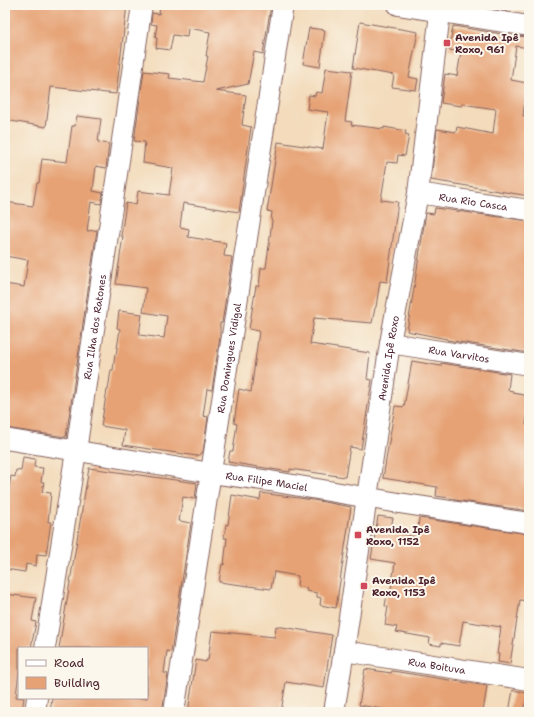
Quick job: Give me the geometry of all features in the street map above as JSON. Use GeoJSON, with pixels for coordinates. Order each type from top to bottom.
{"type":"FeatureCollection","features":[{"type":"Feature","properties":{"kind":"street","name":"Rua Ilha dos Ratones"},"geometry":{"type":"LineString","coordinates":[[45,647],[76,451],[142,5]]}},
{"type":"Feature","properties":{"kind":"street","name":"Rua Domingues Vidigal"},"geometry":{"type":"LineString","coordinates":[[174,712],[283,5]]}},
{"type":"Feature","properties":{"kind":"street"},"geometry":{"type":"LineString","coordinates":[[398,5],[440,9],[529,26]]}},
{"type":"Feature","properties":{"kind":"street","name":"Avenida Ipê Roxo"},"geometry":{"type":"LineString","coordinates":[[334,712],[390,343],[418,193],[440,9]]}},
{"type":"Feature","properties":{"kind":"street","name":"Rua Rio Casca"},"geometry":{"type":"LineString","coordinates":[[418,193],[529,210]]}},
{"type":"Feature","properties":{"kind":"street","name":"Rua Varvitos"},"geometry":{"type":"LineString","coordinates":[[390,343],[529,365]]}},
{"type":"Feature","properties":{"kind":"street","name":"Rua Filipe Maciel"},"geometry":{"type":"LineString","coordinates":[[5,439],[367,498],[529,522]]}},
{"type":"Feature","properties":{"kind":"street","name":"Rua Boituva"},"geometry":{"type":"LineString","coordinates":[[344,651],[529,680]]}},
{"type":"Feature","properties":{"kind":"street"},"geometry":{"type":"LineString","coordinates":[[35,712],[37,699]]}},
{"type":"Feature","properties":{"kind":"building"},"geometry":{"type":"Polygon","coordinates":[[[8,5],[127,5],[116,94],[51,87],[46,127],[5,120],[5,17],[8,5]]]}},
{"type":"Feature","properties":{"kind":"building"},"geometry":{"type":"Polygon","coordinates":[[[160,5],[213,5],[228,8],[228,5],[271,5],[263,54],[254,52],[248,84],[216,91],[246,95],[242,125],[251,127],[239,212],[183,203],[180,227],[189,229],[188,237],[226,243],[224,256],[232,257],[222,323],[220,323],[220,336],[212,390],[207,389],[203,416],[208,417],[203,452],[197,456],[123,445],[125,430],[101,426],[111,370],[113,370],[115,354],[116,355],[120,329],[117,328],[119,311],[142,314],[139,335],[164,338],[167,316],[143,312],[146,288],[116,284],[126,203],[136,205],[138,191],[169,195],[173,168],[143,163],[145,142],[134,141],[144,71],[170,74],[169,78],[203,82],[208,56],[206,56],[210,32],[188,28],[187,37],[173,35],[170,50],[156,48],[157,38],[155,38],[157,25],[151,24],[152,13],[159,14],[160,5]]]}},
{"type":"Feature","properties":{"kind":"building"},"geometry":{"type":"Polygon","coordinates":[[[360,22],[418,32],[409,77],[418,79],[416,90],[392,87],[394,75],[353,68],[360,22]]]}},
{"type":"Feature","properties":{"kind":"building"},"geometry":{"type":"Polygon","coordinates":[[[453,26],[529,37],[529,48],[516,46],[511,80],[527,83],[523,116],[529,117],[529,196],[431,180],[437,129],[456,132],[457,127],[493,134],[496,109],[462,104],[461,106],[441,103],[445,74],[457,76],[461,52],[449,50],[453,26]]]}},
{"type":"Feature","properties":{"kind":"building"},"geometry":{"type":"Polygon","coordinates":[[[309,28],[325,30],[320,67],[303,64],[309,28]]]}},
{"type":"Feature","properties":{"kind":"building"},"geometry":{"type":"Polygon","coordinates":[[[326,68],[352,71],[345,121],[352,122],[351,125],[384,129],[384,127],[406,131],[405,134],[409,135],[405,156],[398,155],[397,163],[387,162],[381,200],[398,202],[387,282],[380,281],[372,323],[314,318],[310,344],[370,353],[367,379],[372,380],[361,449],[350,447],[345,477],[290,469],[290,472],[228,462],[230,451],[233,451],[237,424],[234,423],[239,389],[251,392],[259,331],[249,329],[256,286],[259,286],[261,268],[266,268],[272,221],[272,212],[267,211],[278,142],[323,149],[328,112],[307,109],[309,95],[315,96],[316,92],[322,93],[326,68]]]}},
{"type":"Feature","properties":{"kind":"building"},"geometry":{"type":"Polygon","coordinates":[[[77,116],[101,119],[98,142],[109,144],[106,168],[96,166],[93,191],[103,193],[101,204],[91,202],[87,231],[97,230],[66,437],[5,428],[5,284],[24,287],[28,260],[5,256],[5,202],[33,206],[37,183],[39,183],[42,159],[67,162],[72,126],[75,126],[77,116]]]}},
{"type":"Feature","properties":{"kind":"building"},"geometry":{"type":"Polygon","coordinates":[[[435,208],[529,221],[529,271],[527,286],[529,287],[529,353],[447,340],[407,331],[426,213],[434,214],[435,208]]]}},
{"type":"Feature","properties":{"kind":"building"},"geometry":{"type":"Polygon","coordinates":[[[412,361],[441,366],[441,363],[510,374],[508,390],[513,391],[513,393],[529,396],[526,425],[529,425],[529,511],[436,496],[437,487],[383,478],[395,406],[404,407],[412,361]]]}},
{"type":"Feature","properties":{"kind":"building"},"geometry":{"type":"Polygon","coordinates":[[[23,457],[35,459],[34,467],[43,468],[41,482],[44,482],[42,492],[51,493],[48,522],[51,522],[46,555],[37,554],[36,566],[26,564],[25,572],[5,569],[7,550],[5,549],[5,494],[8,494],[11,476],[15,477],[16,470],[21,471],[23,457]]]}},
{"type":"Feature","properties":{"kind":"building"},"geometry":{"type":"Polygon","coordinates":[[[89,468],[197,483],[195,499],[183,497],[179,521],[191,523],[171,652],[167,651],[164,673],[168,674],[162,712],[50,712],[52,699],[148,699],[148,647],[59,647],[89,468]]]}},
{"type":"Feature","properties":{"kind":"building"},"geometry":{"type":"Polygon","coordinates":[[[261,493],[351,507],[336,608],[320,605],[321,598],[317,597],[317,593],[306,591],[307,588],[297,586],[298,576],[274,572],[271,589],[219,582],[222,564],[224,565],[227,538],[224,538],[226,524],[228,525],[232,495],[260,500],[261,493]]]}},
{"type":"Feature","properties":{"kind":"building"},"geometry":{"type":"Polygon","coordinates":[[[378,516],[393,518],[390,532],[417,537],[419,518],[529,534],[529,601],[520,600],[510,664],[498,662],[499,654],[497,654],[501,627],[463,621],[459,646],[441,643],[441,646],[429,644],[430,638],[396,632],[397,627],[385,625],[388,607],[385,606],[387,594],[390,595],[395,563],[371,559],[378,516]]]}},
{"type":"Feature","properties":{"kind":"building"},"geometry":{"type":"Polygon","coordinates":[[[5,594],[36,598],[32,621],[36,622],[31,647],[18,647],[18,680],[16,697],[18,697],[18,699],[24,699],[22,712],[5,712],[5,594]]]}},
{"type":"Feature","properties":{"kind":"building"},"geometry":{"type":"Polygon","coordinates":[[[276,626],[332,635],[324,688],[286,682],[281,712],[188,712],[196,660],[206,662],[206,660],[208,660],[212,631],[275,637],[276,626]]]}},
{"type":"Feature","properties":{"kind":"building"},"geometry":{"type":"Polygon","coordinates":[[[365,669],[391,673],[392,671],[487,686],[483,712],[400,712],[359,705],[365,669]]]}},
{"type":"Feature","properties":{"kind":"building"},"geometry":{"type":"Polygon","coordinates":[[[513,690],[527,693],[524,712],[509,712],[513,690]]]}},
{"type":"Feature","properties":{"kind":"place","name":"Avenida Ipê Roxo, 961"},"geometry":{"type":"Point","coordinates":[447,43]}},
{"type":"Feature","properties":{"kind":"place","name":"Avenida Ipê Roxo, 1152"},"geometry":{"type":"Point","coordinates":[358,535]}},
{"type":"Feature","properties":{"kind":"place","name":"Avenida Ipê Roxo, 1153"},"geometry":{"type":"Point","coordinates":[364,586]}}]}
